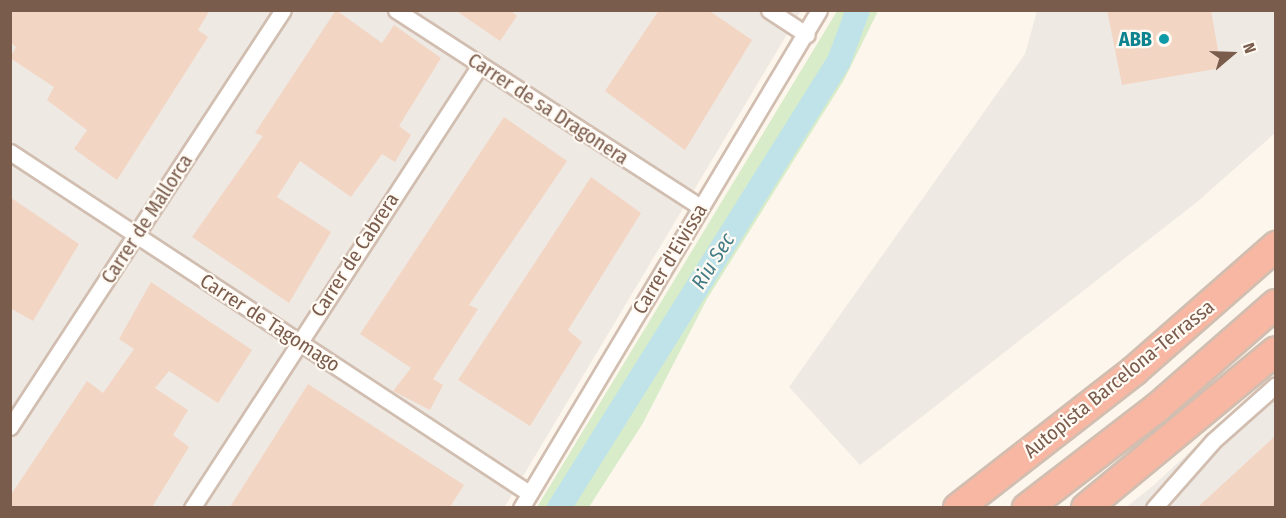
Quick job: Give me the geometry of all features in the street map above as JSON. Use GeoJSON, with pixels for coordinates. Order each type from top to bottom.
{"type":"FeatureCollection","features":[{"type":"Feature","properties":{"kind":"highway","name":"Autopista Barcelona-Terrassa"},"geometry":{"type":"LineString","coordinates":[[958,507],[1136,370],[1275,246]]}},
{"type":"Feature","properties":{"kind":"highway"},"geometry":{"type":"LineString","coordinates":[[1157,408],[1275,304]]}},
{"type":"Feature","properties":{"kind":"highway"},"geometry":{"type":"LineString","coordinates":[[1027,507],[1275,318]]}},
{"type":"Feature","properties":{"kind":"highway"},"geometry":{"type":"LineString","coordinates":[[1091,507],[1275,351]]}},
{"type":"Feature","properties":{"kind":"highway"},"geometry":{"type":"LineString","coordinates":[[1086,507],[1120,482]]}},
{"type":"Feature","properties":{"kind":"street","name":"Carrer de Mallorca"},"geometry":{"type":"LineString","coordinates":[[10,427],[283,10]]}},
{"type":"Feature","properties":{"kind":"street","name":"Carrer de sa Dragonera"},"geometry":{"type":"LineString","coordinates":[[396,10],[700,207]]}},
{"type":"Feature","properties":{"kind":"street"},"geometry":{"type":"LineString","coordinates":[[769,10],[807,35]]}},
{"type":"Feature","properties":{"kind":"street","name":"Carrer d'Eivissa"},"geometry":{"type":"LineString","coordinates":[[521,507],[700,207],[807,35],[819,10]]}},
{"type":"Feature","properties":{"kind":"street","name":"Carrer de Cabrera"},"geometry":{"type":"LineString","coordinates":[[192,507],[480,64]]}},
{"type":"Feature","properties":{"kind":"street","name":"Carrer de Tagomago"},"geometry":{"type":"LineString","coordinates":[[10,152],[529,494]]}},
{"type":"Feature","properties":{"kind":"street"},"geometry":{"type":"LineString","coordinates":[[1154,507],[1214,441],[1275,385]]}},
{"type":"Feature","properties":{"kind":"shaded area"},"geometry":{"type":"Polygon","coordinates":[[[10,11],[801,11],[504,508],[11,507],[10,11]]]}},
{"type":"Feature","properties":{"kind":"shaded area"},"geometry":{"type":"Polygon","coordinates":[[[1037,11],[1275,11],[1275,133],[1197,202],[860,465],[789,387],[1025,54],[1037,11]]]}},
{"type":"Feature","properties":{"kind":"shaded area"},"geometry":{"type":"Polygon","coordinates":[[[1275,373],[1275,507],[1125,508],[1154,485],[1275,373]]]}},
{"type":"Feature","properties":{"kind":"green space"},"geometry":{"type":"Polygon","coordinates":[[[837,11],[878,11],[844,80],[707,299],[643,423],[589,507],[537,507],[837,11]]]}},
{"type":"Feature","properties":{"kind":"building"},"geometry":{"type":"Polygon","coordinates":[[[10,10],[210,10],[198,30],[208,37],[117,180],[74,149],[87,130],[47,100],[54,87],[10,58],[16,47],[10,42],[10,10]]]}},
{"type":"Feature","properties":{"kind":"building"},"geometry":{"type":"Polygon","coordinates":[[[336,10],[382,43],[394,25],[441,58],[399,126],[411,135],[395,162],[382,154],[351,197],[300,161],[277,197],[331,232],[289,303],[192,237],[263,136],[255,133],[336,10]]]}},
{"type":"Feature","properties":{"kind":"building"},"geometry":{"type":"Polygon","coordinates":[[[455,10],[510,10],[517,16],[500,41],[455,10]]]}},
{"type":"Feature","properties":{"kind":"building"},"geometry":{"type":"Polygon","coordinates":[[[659,10],[708,10],[752,40],[685,150],[605,91],[659,10]]]}},
{"type":"Feature","properties":{"kind":"building","name":"ABB"},"geometry":{"type":"Polygon","coordinates":[[[1107,10],[1211,10],[1221,68],[1122,85],[1107,10]]]}},
{"type":"Feature","properties":{"kind":"building"},"geometry":{"type":"Polygon","coordinates":[[[504,117],[567,161],[469,305],[478,309],[433,379],[443,385],[430,410],[393,391],[411,368],[360,334],[504,117]]]}},
{"type":"Feature","properties":{"kind":"building"},"geometry":{"type":"Polygon","coordinates":[[[591,177],[641,213],[568,330],[582,342],[530,426],[458,380],[591,177]]]}},
{"type":"Feature","properties":{"kind":"building"},"geometry":{"type":"Polygon","coordinates":[[[10,197],[79,244],[33,321],[10,308],[10,197]]]}},
{"type":"Feature","properties":{"kind":"building"},"geometry":{"type":"Polygon","coordinates":[[[151,282],[252,350],[218,403],[169,371],[155,388],[188,410],[173,435],[189,447],[152,507],[10,507],[10,496],[87,381],[103,393],[134,349],[119,339],[151,282]]]}},
{"type":"Feature","properties":{"kind":"building"},"geometry":{"type":"Polygon","coordinates":[[[308,384],[464,485],[450,507],[230,507],[308,384]]]}},
{"type":"Feature","properties":{"kind":"building"},"geometry":{"type":"Polygon","coordinates":[[[1275,436],[1275,507],[1198,507],[1275,436]]]}},
{"type":"Feature","properties":{"kind":"waterway","name":"Riu Sec"},"geometry":{"type":"LineString","coordinates":[[559,508],[839,61],[858,10]]}},
{"type":"Feature","properties":{"kind":"place","name":"ABB"},"geometry":{"type":"Point","coordinates":[1164,39]}}]}
